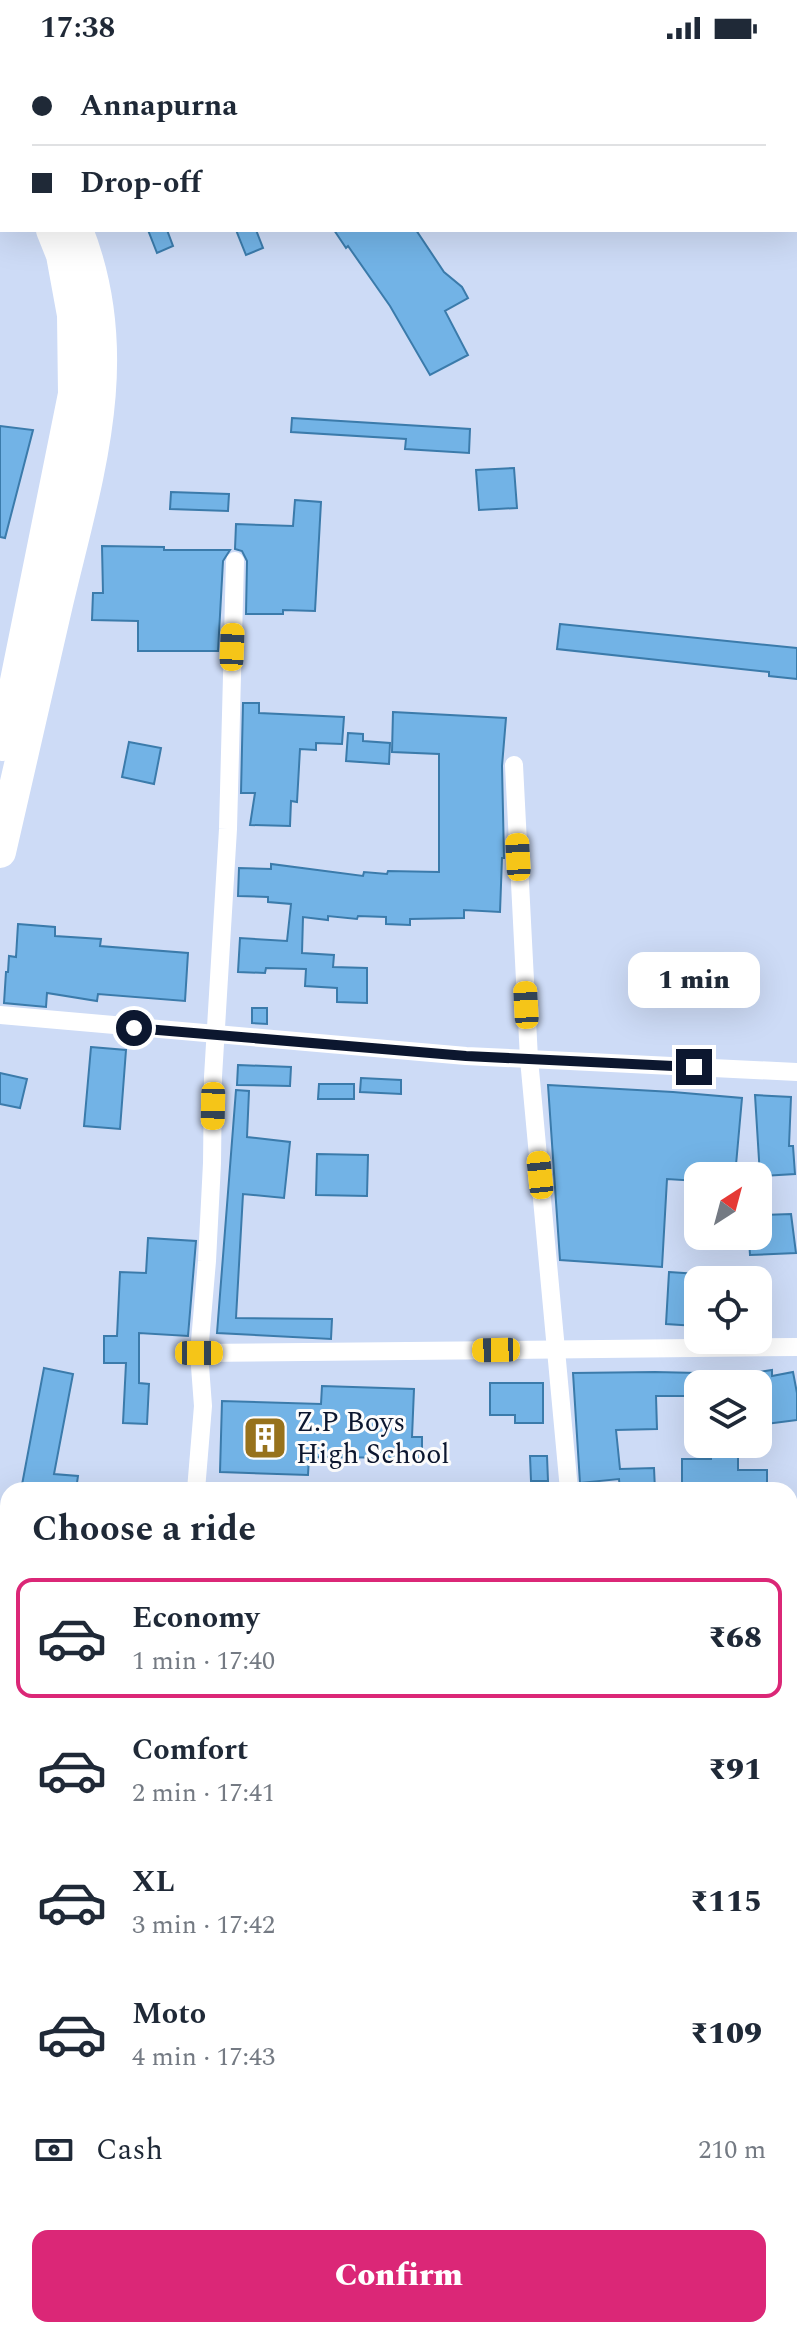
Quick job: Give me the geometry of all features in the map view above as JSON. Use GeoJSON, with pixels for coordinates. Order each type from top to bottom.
{"type":"FeatureCollection","features":[{"type":"Feature","properties":{"kind":"highway"},"geometry":{"type":"LineString","coordinates":[[0,760],[74,394],[76,359],[73,315],[62,255],[53,232]]}},
{"type":"Feature","properties":{"kind":"highway"},"geometry":{"type":"LineString","coordinates":[[0,852],[86,482],[100,400],[103,365],[98,308],[90,262],[78,232]]}},
{"type":"Feature","properties":{"kind":"street"},"geometry":{"type":"LineString","coordinates":[[197,1482],[203,1406],[199,1353],[207,1261],[213,1077],[228,829],[235,561]]}},
{"type":"Feature","properties":{"kind":"street"},"geometry":{"type":"LineString","coordinates":[[514,765],[529,1059],[568,1482]]}},
{"type":"Feature","properties":{"kind":"street"},"geometry":{"type":"LineString","coordinates":[[0,1015],[529,1059],[797,1072]]}},
{"type":"Feature","properties":{"kind":"street"},"geometry":{"type":"LineString","coordinates":[[199,1353],[797,1347]]}},
{"type":"Feature","properties":{"kind":"building"},"geometry":{"type":"Polygon","coordinates":[[[149,232],[168,232],[173,246],[157,253],[149,232]]]}},
{"type":"Feature","properties":{"kind":"building"},"geometry":{"type":"Polygon","coordinates":[[[237,232],[257,232],[263,248],[246,255],[237,232]]]}},
{"type":"Feature","properties":{"kind":"building"},"geometry":{"type":"Polygon","coordinates":[[[335,232],[417,232],[444,272],[462,287],[468,298],[445,311],[468,355],[430,375],[390,306],[348,246],[346,248],[335,232]]]}},
{"type":"Feature","properties":{"kind":"building"},"geometry":{"type":"Polygon","coordinates":[[[292,418],[470,429],[469,453],[405,449],[406,439],[291,432],[292,418]]]}},
{"type":"Feature","properties":{"kind":"building"},"geometry":{"type":"Polygon","coordinates":[[[0,426],[33,430],[5,538],[0,537],[0,426]]]}},
{"type":"Feature","properties":{"kind":"building"},"geometry":{"type":"Polygon","coordinates":[[[514,468],[517,508],[479,510],[476,470],[514,468]]]}},
{"type":"Feature","properties":{"kind":"building"},"geometry":{"type":"Polygon","coordinates":[[[171,492],[229,494],[228,511],[170,509],[171,492]]]}},
{"type":"Feature","properties":{"kind":"building"},"geometry":{"type":"Polygon","coordinates":[[[295,500],[321,502],[315,611],[246,614],[247,561],[242,551],[235,549],[236,524],[293,526],[295,500]]]}},
{"type":"Feature","properties":{"kind":"building"},"geometry":{"type":"Polygon","coordinates":[[[102,546],[230,550],[223,561],[218,651],[138,651],[138,621],[92,620],[93,593],[103,593],[102,546]]]}},
{"type":"Feature","properties":{"kind":"building"},"geometry":{"type":"Polygon","coordinates":[[[560,624],[797,648],[797,679],[769,676],[769,672],[557,649],[560,624]]]}},
{"type":"Feature","properties":{"kind":"building"},"geometry":{"type":"Polygon","coordinates":[[[243,703],[259,703],[259,713],[344,717],[342,744],[316,743],[316,750],[300,749],[297,802],[291,801],[290,826],[250,825],[255,793],[241,793],[243,703]]]}},
{"type":"Feature","properties":{"kind":"building"},"geometry":{"type":"Polygon","coordinates":[[[393,712],[506,718],[502,766],[504,858],[500,912],[464,910],[464,918],[410,919],[410,925],[386,924],[386,917],[358,916],[357,919],[328,916],[328,920],[303,917],[302,953],[334,955],[333,967],[367,968],[367,1003],[337,1002],[337,988],[305,986],[306,969],[266,968],[265,973],[238,972],[240,938],[287,941],[291,904],[268,902],[268,897],[238,896],[239,868],[271,869],[271,864],[363,876],[364,872],[439,872],[439,754],[392,752],[393,712]]]}},
{"type":"Feature","properties":{"kind":"building"},"geometry":{"type":"Polygon","coordinates":[[[348,733],[363,734],[363,741],[390,743],[389,764],[346,761],[348,733]]]}},
{"type":"Feature","properties":{"kind":"building"},"geometry":{"type":"Polygon","coordinates":[[[129,742],[161,748],[154,784],[122,777],[129,742]]]}},
{"type":"Feature","properties":{"kind":"building"},"geometry":{"type":"Polygon","coordinates":[[[18,924],[55,927],[55,936],[101,939],[100,946],[188,953],[185,1001],[98,994],[97,1001],[47,993],[46,1007],[4,1003],[9,956],[16,957],[18,924]]]}},
{"type":"Feature","properties":{"kind":"building"},"geometry":{"type":"Polygon","coordinates":[[[252,1008],[267,1008],[267,1024],[252,1023],[252,1008]]]}},
{"type":"Feature","properties":{"kind":"building"},"geometry":{"type":"Polygon","coordinates":[[[91,1047],[126,1050],[120,1129],[84,1126],[91,1047]]]}},
{"type":"Feature","properties":{"kind":"building"},"geometry":{"type":"Polygon","coordinates":[[[238,1065],[291,1067],[290,1086],[237,1085],[238,1065]]]}},
{"type":"Feature","properties":{"kind":"building"},"geometry":{"type":"Polygon","coordinates":[[[0,1073],[27,1079],[20,1108],[0,1104],[0,1073]]]}},
{"type":"Feature","properties":{"kind":"building"},"geometry":{"type":"Polygon","coordinates":[[[361,1078],[401,1080],[401,1094],[360,1092],[361,1078]]]}},
{"type":"Feature","properties":{"kind":"building"},"geometry":{"type":"Polygon","coordinates":[[[319,1084],[354,1084],[354,1099],[318,1099],[319,1084]]]}},
{"type":"Feature","properties":{"kind":"building"},"geometry":{"type":"Polygon","coordinates":[[[548,1085],[742,1098],[736,1162],[684,1162],[684,1180],[667,1179],[662,1267],[560,1260],[548,1085]]]}},
{"type":"Feature","properties":{"kind":"building"},"geometry":{"type":"Polygon","coordinates":[[[236,1090],[249,1091],[247,1137],[290,1142],[284,1198],[243,1194],[236,1318],[332,1319],[331,1339],[217,1333],[236,1090]]]}},
{"type":"Feature","properties":{"kind":"building"},"geometry":{"type":"Polygon","coordinates":[[[755,1095],[791,1097],[789,1146],[793,1146],[795,1174],[772,1175],[772,1162],[759,1162],[755,1095]]]}},
{"type":"Feature","properties":{"kind":"building"},"geometry":{"type":"Polygon","coordinates":[[[317,1154],[368,1155],[367,1196],[316,1195],[317,1154]]]}},
{"type":"Feature","properties":{"kind":"building"},"geometry":{"type":"Polygon","coordinates":[[[791,1214],[796,1253],[750,1255],[750,1250],[772,1250],[772,1215],[791,1214]]]}},
{"type":"Feature","properties":{"kind":"building"},"geometry":{"type":"Polygon","coordinates":[[[148,1238],[196,1241],[188,1336],[139,1333],[139,1383],[149,1384],[147,1424],[123,1423],[126,1363],[104,1363],[104,1336],[117,1336],[120,1272],[146,1273],[148,1238]]]}},
{"type":"Feature","properties":{"kind":"building"},"geometry":{"type":"Polygon","coordinates":[[[669,1272],[684,1273],[684,1325],[666,1324],[669,1272]]]}},
{"type":"Feature","properties":{"kind":"building"},"geometry":{"type":"Polygon","coordinates":[[[44,1368],[73,1374],[54,1474],[78,1476],[77,1482],[23,1482],[44,1368]]]}},
{"type":"Feature","properties":{"kind":"building"},"geometry":{"type":"Polygon","coordinates":[[[793,1372],[797,1420],[772,1423],[772,1376],[793,1372]]]}},
{"type":"Feature","properties":{"kind":"building"},"geometry":{"type":"Polygon","coordinates":[[[573,1373],[684,1373],[684,1396],[656,1396],[657,1429],[616,1430],[620,1469],[654,1468],[655,1482],[619,1482],[619,1479],[580,1482],[573,1373]]]}},
{"type":"Feature","properties":{"kind":"building"},"geometry":{"type":"Polygon","coordinates":[[[490,1383],[543,1383],[543,1423],[515,1423],[515,1415],[490,1415],[490,1383]]]}},
{"type":"Feature","properties":{"kind":"building"},"geometry":{"type":"Polygon","coordinates":[[[322,1386],[414,1389],[412,1437],[422,1437],[422,1458],[309,1457],[308,1475],[220,1472],[222,1401],[321,1404],[322,1386]]]}},
{"type":"Feature","properties":{"kind":"building"},"geometry":{"type":"Polygon","coordinates":[[[530,1456],[547,1456],[548,1481],[531,1481],[530,1456]]]}},
{"type":"Feature","properties":{"kind":"building"},"geometry":{"type":"Polygon","coordinates":[[[738,1458],[738,1470],[767,1470],[767,1482],[682,1482],[682,1459],[738,1458]]]}},
{"type":"Feature","properties":{"kind":"place","name":"Z.P Boys High School"},"geometry":{"type":"Point","coordinates":[265,1438]}},
{"type":"Feature","properties":{"kind":"route"},"geometry":{"type":"LineString","coordinates":[[134,1028],[466,1056],[694,1067]]}}]}
